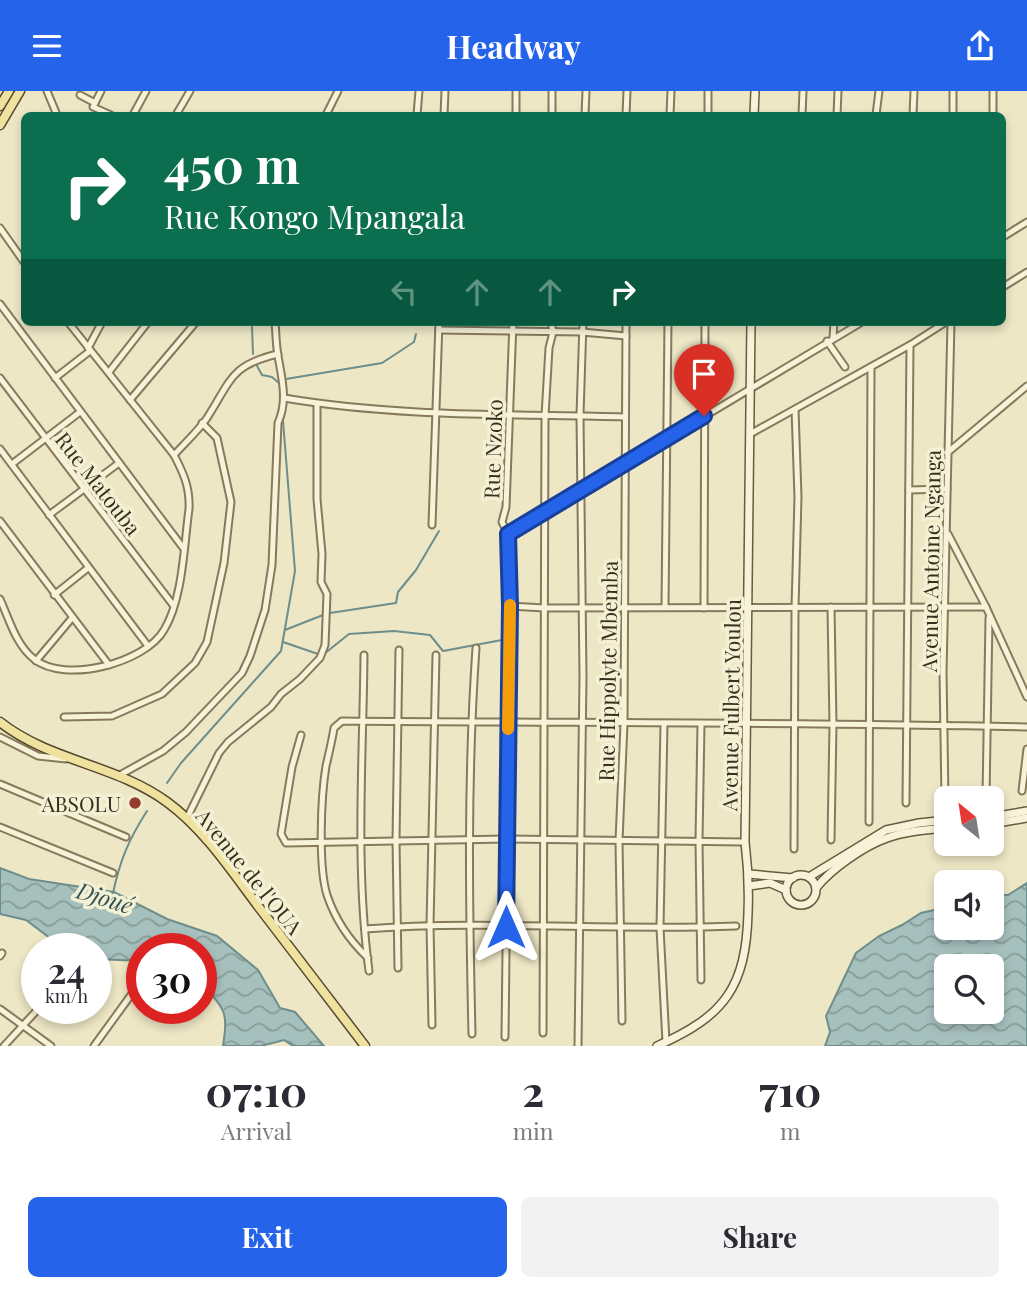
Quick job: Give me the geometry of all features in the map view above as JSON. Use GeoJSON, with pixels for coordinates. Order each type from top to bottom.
{"type":"FeatureCollection","features":[{"type":"Feature","properties":{"kind":"main road"},"geometry":{"type":"LineString","coordinates":[[0,106],[9,91]]}},
{"type":"Feature","properties":{"kind":"main road"},"geometry":{"type":"LineString","coordinates":[[0,125],[20,91]]}},
{"type":"Feature","properties":{"kind":"main road"},"geometry":{"type":"LineString","coordinates":[[754,112],[755,91]]}},
{"type":"Feature","properties":{"kind":"main road","name":"Avenue Fulbert Youlou"},"geometry":{"type":"LineString","coordinates":[[657,1046],[712,1012],[732,990],[745,957],[749,886],[746,842],[751,326]]}},
{"type":"Feature","properties":{"kind":"main road","name":"Avenue de l'OUA"},"geometry":{"type":"LineString","coordinates":[[0,722],[23,737],[120,775],[156,795],[187,818],[226,863],[365,1046]]}},
{"type":"Feature","properties":{"kind":"main road"},"geometry":{"type":"LineString","coordinates":[[1004,815],[1027,811]]}},
{"type":"Feature","properties":{"kind":"main road"},"geometry":{"type":"LineString","coordinates":[[1004,822],[1027,818]]}},
{"type":"Feature","properties":{"kind":"main road"},"geometry":{"type":"LineString","coordinates":[[809,877],[886,830],[934,821]]}},
{"type":"Feature","properties":{"kind":"main road"},"geometry":{"type":"LineString","coordinates":[[749,886],[770,883],[786,890],[793,903],[803,905],[811,901],[816,888],[825,877],[887,838],[934,830]]}},
{"type":"Feature","properties":{"kind":"main road"},"geometry":{"type":"LineString","coordinates":[[749,874],[793,878],[801,875],[809,877],[816,888]]}},
{"type":"Feature","properties":{"kind":"main road"},"geometry":{"type":"LineString","coordinates":[[786,890],[793,878]]}},
{"type":"Feature","properties":{"kind":"street"},"geometry":{"type":"LineString","coordinates":[[47,91],[56,112]]}},
{"type":"Feature","properties":{"kind":"street"},"geometry":{"type":"LineString","coordinates":[[101,91],[93,108],[103,112]]}},
{"type":"Feature","properties":{"kind":"street"},"geometry":{"type":"LineString","coordinates":[[134,112],[146,91]]}},
{"type":"Feature","properties":{"kind":"street"},"geometry":{"type":"LineString","coordinates":[[178,112],[190,91]]}},
{"type":"Feature","properties":{"kind":"street"},"geometry":{"type":"LineString","coordinates":[[328,112],[338,91]]}},
{"type":"Feature","properties":{"kind":"street"},"geometry":{"type":"LineString","coordinates":[[417,112],[419,91]]}},
{"type":"Feature","properties":{"kind":"street"},"geometry":{"type":"LineString","coordinates":[[444,112],[445,91]]}},
{"type":"Feature","properties":{"kind":"street"},"geometry":{"type":"LineString","coordinates":[[516,91],[516,112]]}},
{"type":"Feature","properties":{"kind":"street"},"geometry":{"type":"LineString","coordinates":[[552,91],[552,112]]}},
{"type":"Feature","properties":{"kind":"street"},"geometry":{"type":"LineString","coordinates":[[585,112],[586,91]]}},
{"type":"Feature","properties":{"kind":"street"},"geometry":{"type":"LineString","coordinates":[[626,112],[627,91]]}},
{"type":"Feature","properties":{"kind":"street"},"geometry":{"type":"LineString","coordinates":[[670,112],[671,91]]}},
{"type":"Feature","properties":{"kind":"street"},"geometry":{"type":"LineString","coordinates":[[708,91],[708,112]]}},
{"type":"Feature","properties":{"kind":"street"},"geometry":{"type":"LineString","coordinates":[[802,112],[803,91]]}},
{"type":"Feature","properties":{"kind":"street"},"geometry":{"type":"LineString","coordinates":[[837,112],[838,91]]}},
{"type":"Feature","properties":{"kind":"street"},"geometry":{"type":"LineString","coordinates":[[876,112],[879,91]]}},
{"type":"Feature","properties":{"kind":"street"},"geometry":{"type":"LineString","coordinates":[[913,112],[914,91]]}},
{"type":"Feature","properties":{"kind":"street"},"geometry":{"type":"LineString","coordinates":[[953,91],[953,112]]}},
{"type":"Feature","properties":{"kind":"street"},"geometry":{"type":"LineString","coordinates":[[993,91],[993,112]]}},
{"type":"Feature","properties":{"kind":"street"},"geometry":{"type":"LineString","coordinates":[[80,95],[95,103]]}},
{"type":"Feature","properties":{"kind":"street"},"geometry":{"type":"LineString","coordinates":[[1006,235],[1027,222]]}},
{"type":"Feature","properties":{"kind":"street"},"geometry":{"type":"LineString","coordinates":[[0,228],[21,259]]}},
{"type":"Feature","properties":{"kind":"street"},"geometry":{"type":"LineString","coordinates":[[1006,285],[1027,272]]}},
{"type":"Feature","properties":{"kind":"street"},"geometry":{"type":"LineString","coordinates":[[0,304],[184,549]]}},
{"type":"Feature","properties":{"kind":"street"},"geometry":{"type":"LineString","coordinates":[[0,599],[24,649],[36,661],[56,669],[79,671],[109,665],[148,646],[165,629],[173,605],[184,549],[190,497],[186,476],[174,455],[71,326]]}},
{"type":"Feature","properties":{"kind":"street"},"geometry":{"type":"LineString","coordinates":[[55,378],[89,349],[100,326]]}},
{"type":"Feature","properties":{"kind":"street"},"geometry":{"type":"LineString","coordinates":[[109,372],[145,326]]}},
{"type":"Feature","properties":{"kind":"street"},"geometry":{"type":"LineString","coordinates":[[130,400],[193,326]]}},
{"type":"Feature","properties":{"kind":"street"},"geometry":{"type":"LineString","coordinates":[[120,775],[163,751],[186,732],[242,673],[250,656],[265,610],[270,578],[278,423],[283,413],[284,380],[275,326]]}},
{"type":"Feature","properties":{"kind":"street"},"geometry":{"type":"LineString","coordinates":[[432,525],[439,326]]}},
{"type":"Feature","properties":{"kind":"street","name":"Rue Nzoko"},"geometry":{"type":"LineString","coordinates":[[505,1037],[510,606],[508,534],[502,522],[506,507],[512,326]]}},
{"type":"Feature","properties":{"kind":"street"},"geometry":{"type":"LineString","coordinates":[[543,1033],[545,416],[552,326]]}},
{"type":"Feature","properties":{"kind":"street"},"geometry":{"type":"LineString","coordinates":[[578,1046],[583,608],[580,415],[583,326]]}},
{"type":"Feature","properties":{"kind":"street","name":"Rue Hippolyte Mbemba"},"geometry":{"type":"LineString","coordinates":[[622,1021],[619,928],[624,724],[626,326]]}},
{"type":"Feature","properties":{"kind":"street"},"geometry":{"type":"LineString","coordinates":[[665,607],[668,326]]}},
{"type":"Feature","properties":{"kind":"street"},"geometry":{"type":"LineString","coordinates":[[704,608],[705,326]]}},
{"type":"Feature","properties":{"kind":"street"},"geometry":{"type":"LineString","coordinates":[[833,326],[830,340],[845,367]]}},
{"type":"Feature","properties":{"kind":"street"},"geometry":{"type":"LineString","coordinates":[[508,534],[855,326]]}},
{"type":"Feature","properties":{"kind":"street"},"geometry":{"type":"LineString","coordinates":[[750,434],[942,326]]}},
{"type":"Feature","properties":{"kind":"street","name":"Avenue Antoine Nganga"},"geometry":{"type":"LineString","coordinates":[[945,786],[943,725],[949,326]]}},
{"type":"Feature","properties":{"kind":"street"},"geometry":{"type":"LineString","coordinates":[[439,330],[582,332],[626,336]]}},
{"type":"Feature","properties":{"kind":"street"},"geometry":{"type":"LineString","coordinates":[[906,803],[910,345]]}},
{"type":"Feature","properties":{"kind":"street"},"geometry":{"type":"LineString","coordinates":[[174,455],[202,423],[242,366],[254,359],[278,354]]}},
{"type":"Feature","properties":{"kind":"street"},"geometry":{"type":"LineString","coordinates":[[869,822],[871,367]]}},
{"type":"Feature","properties":{"kind":"street","name":"Rue Matouba"},"geometry":{"type":"LineString","coordinates":[[0,378],[173,605]]}},
{"type":"Feature","properties":{"kind":"street"},"geometry":{"type":"LineString","coordinates":[[947,453],[1027,386]]}},
{"type":"Feature","properties":{"kind":"street"},"geometry":{"type":"LineString","coordinates":[[284,398],[358,409],[435,414],[625,417]]}},
{"type":"Feature","properties":{"kind":"street"},"geometry":{"type":"LineString","coordinates":[[187,818],[219,753],[228,742],[271,707],[320,658],[325,645],[327,594],[321,582],[317,404]]}},
{"type":"Feature","properties":{"kind":"street"},"geometry":{"type":"LineString","coordinates":[[794,849],[794,608],[798,497],[795,409]]}},
{"type":"Feature","properties":{"kind":"street"},"geometry":{"type":"LineString","coordinates":[[12,464],[80,412]]}},
{"type":"Feature","properties":{"kind":"street"},"geometry":{"type":"LineString","coordinates":[[64,717],[112,716],[162,694],[195,663],[207,642],[223,563],[231,502],[217,438],[202,423]]}},
{"type":"Feature","properties":{"kind":"street"},"geometry":{"type":"LineString","coordinates":[[0,449],[148,646]]}},
{"type":"Feature","properties":{"kind":"street"},"geometry":{"type":"LineString","coordinates":[[50,515],[119,463]]}},
{"type":"Feature","properties":{"kind":"street"},"geometry":{"type":"LineString","coordinates":[[909,489],[947,489]]}},
{"type":"Feature","properties":{"kind":"street"},"geometry":{"type":"LineString","coordinates":[[0,521],[54,596],[109,665]]}},
{"type":"Feature","properties":{"kind":"street"},"geometry":{"type":"LineString","coordinates":[[947,531],[988,610],[1027,697]]}},
{"type":"Feature","properties":{"kind":"street"},"geometry":{"type":"LineString","coordinates":[[54,596],[89,568]]}},
{"type":"Feature","properties":{"kind":"street"},"geometry":{"type":"LineString","coordinates":[[510,606],[988,610]]}},
{"type":"Feature","properties":{"kind":"street"},"geometry":{"type":"LineString","coordinates":[[831,607],[831,840]]}},
{"type":"Feature","properties":{"kind":"street"},"geometry":{"type":"LineString","coordinates":[[986,786],[988,610]]}},
{"type":"Feature","properties":{"kind":"street"},"geometry":{"type":"LineString","coordinates":[[36,661],[72,618]]}},
{"type":"Feature","properties":{"kind":"street"},"geometry":{"type":"LineString","coordinates":[[471,1034],[469,840],[471,723],[476,648]]}},
{"type":"Feature","properties":{"kind":"street"},"geometry":{"type":"LineString","coordinates":[[398,968],[396,840],[399,650]]}},
{"type":"Feature","properties":{"kind":"street"},"geometry":{"type":"LineString","coordinates":[[364,655],[360,841],[369,971]]}},
{"type":"Feature","properties":{"kind":"street"},"geometry":{"type":"LineString","coordinates":[[432,1025],[430,925],[436,655]]}},
{"type":"Feature","properties":{"kind":"street"},"geometry":{"type":"LineString","coordinates":[[368,958],[351,942],[326,894],[321,843],[323,790],[334,728],[342,721],[1027,727]]}},
{"type":"Feature","properties":{"kind":"street"},"geometry":{"type":"LineString","coordinates":[[664,724],[660,928],[666,1042]]}},
{"type":"Feature","properties":{"kind":"street"},"geometry":{"type":"LineString","coordinates":[[701,724],[701,980]]}},
{"type":"Feature","properties":{"kind":"street"},"geometry":{"type":"LineString","coordinates":[[301,735],[292,767],[281,834],[286,843],[432,839],[746,842]]}},
{"type":"Feature","properties":{"kind":"street"},"geometry":{"type":"LineString","coordinates":[[0,737],[38,756],[74,759]]}},
{"type":"Feature","properties":{"kind":"street"},"geometry":{"type":"LineString","coordinates":[[1022,791],[1027,749]]}},
{"type":"Feature","properties":{"kind":"street"},"geometry":{"type":"LineString","coordinates":[[0,784],[126,837]]}},
{"type":"Feature","properties":{"kind":"street"},"geometry":{"type":"LineString","coordinates":[[0,827],[113,873]]}},
{"type":"Feature","properties":{"kind":"street"},"geometry":{"type":"LineString","coordinates":[[365,929],[430,925],[543,928],[736,926]]}},
{"type":"Feature","properties":{"kind":"street"},"geometry":{"type":"LineString","coordinates":[[94,1046],[126,1002]]}},
{"type":"Feature","properties":{"kind":"street"},"geometry":{"type":"LineString","coordinates":[[0,1009],[49,1046]]}},
{"type":"Feature","properties":{"kind":"street"},"geometry":{"type":"LineString","coordinates":[[4,1046],[22,1025]]}},
{"type":"Feature","properties":{"kind":"water","name":"Djoué"},"geometry":{"type":"Polygon","coordinates":[[[0,868],[29,879],[114,892],[167,919],[208,933],[126,933],[126,960],[112,960],[112,933],[43,933],[26,920],[0,914],[0,868]]]}},
{"type":"Feature","properties":{"kind":"water"},"geometry":{"type":"Polygon","coordinates":[[[1027,883],[1027,1046],[825,1046],[830,1032],[826,1016],[856,953],[879,936],[921,913],[934,910],[934,940],[1004,940],[1004,895],[1027,883]]]}},
{"type":"Feature","properties":{"kind":"water"},"geometry":{"type":"Polygon","coordinates":[[[217,936],[258,970],[280,1008],[295,1012],[324,1046],[293,1046],[284,1040],[261,1046],[223,1046],[225,1018],[217,1002],[217,936]]]}},
{"type":"Feature","properties":{"kind":"waterway"},"geometry":{"type":"LineString","coordinates":[[252,327],[253,354]]}},
{"type":"Feature","properties":{"kind":"waterway"},"geometry":{"type":"LineString","coordinates":[[286,379],[382,363],[414,342],[416,334],[415,338]]}},
{"type":"Feature","properties":{"kind":"waterway"},"geometry":{"type":"LineString","coordinates":[[256,364],[262,375],[272,377],[280,384]]}},
{"type":"Feature","properties":{"kind":"waterway"},"geometry":{"type":"LineString","coordinates":[[167,783],[181,763],[281,651],[295,571],[283,421]]}},
{"type":"Feature","properties":{"kind":"waterway"},"geometry":{"type":"LineString","coordinates":[[330,613],[396,603],[398,592],[416,570],[439,531]]}},
{"type":"Feature","properties":{"kind":"waterway"},"geometry":{"type":"LineString","coordinates":[[285,630],[323,615]]}},
{"type":"Feature","properties":{"kind":"waterway"},"geometry":{"type":"LineString","coordinates":[[324,654],[349,634],[394,631],[430,635],[443,651],[502,640]]}},
{"type":"Feature","properties":{"kind":"waterway"},"geometry":{"type":"LineString","coordinates":[[283,642],[318,654]]}},
{"type":"Feature","properties":{"kind":"waterway","name":"Djoué"},"geometry":{"type":"LineString","coordinates":[[113,893],[126,850],[147,811]]}},
{"type":"Feature","properties":{"kind":"slow traffic"},"geometry":{"type":"LineString","coordinates":[[508,729],[510,605]]}},
{"type":"Feature","properties":{"kind":"place","name":"ABSOLU"},"geometry":{"type":"Point","coordinates":[135,803]}},
{"type":"Feature","properties":{"kind":"route"},"geometry":{"type":"LineString","coordinates":[[506,927],[510,606],[508,534],[704,416]]}}]}
